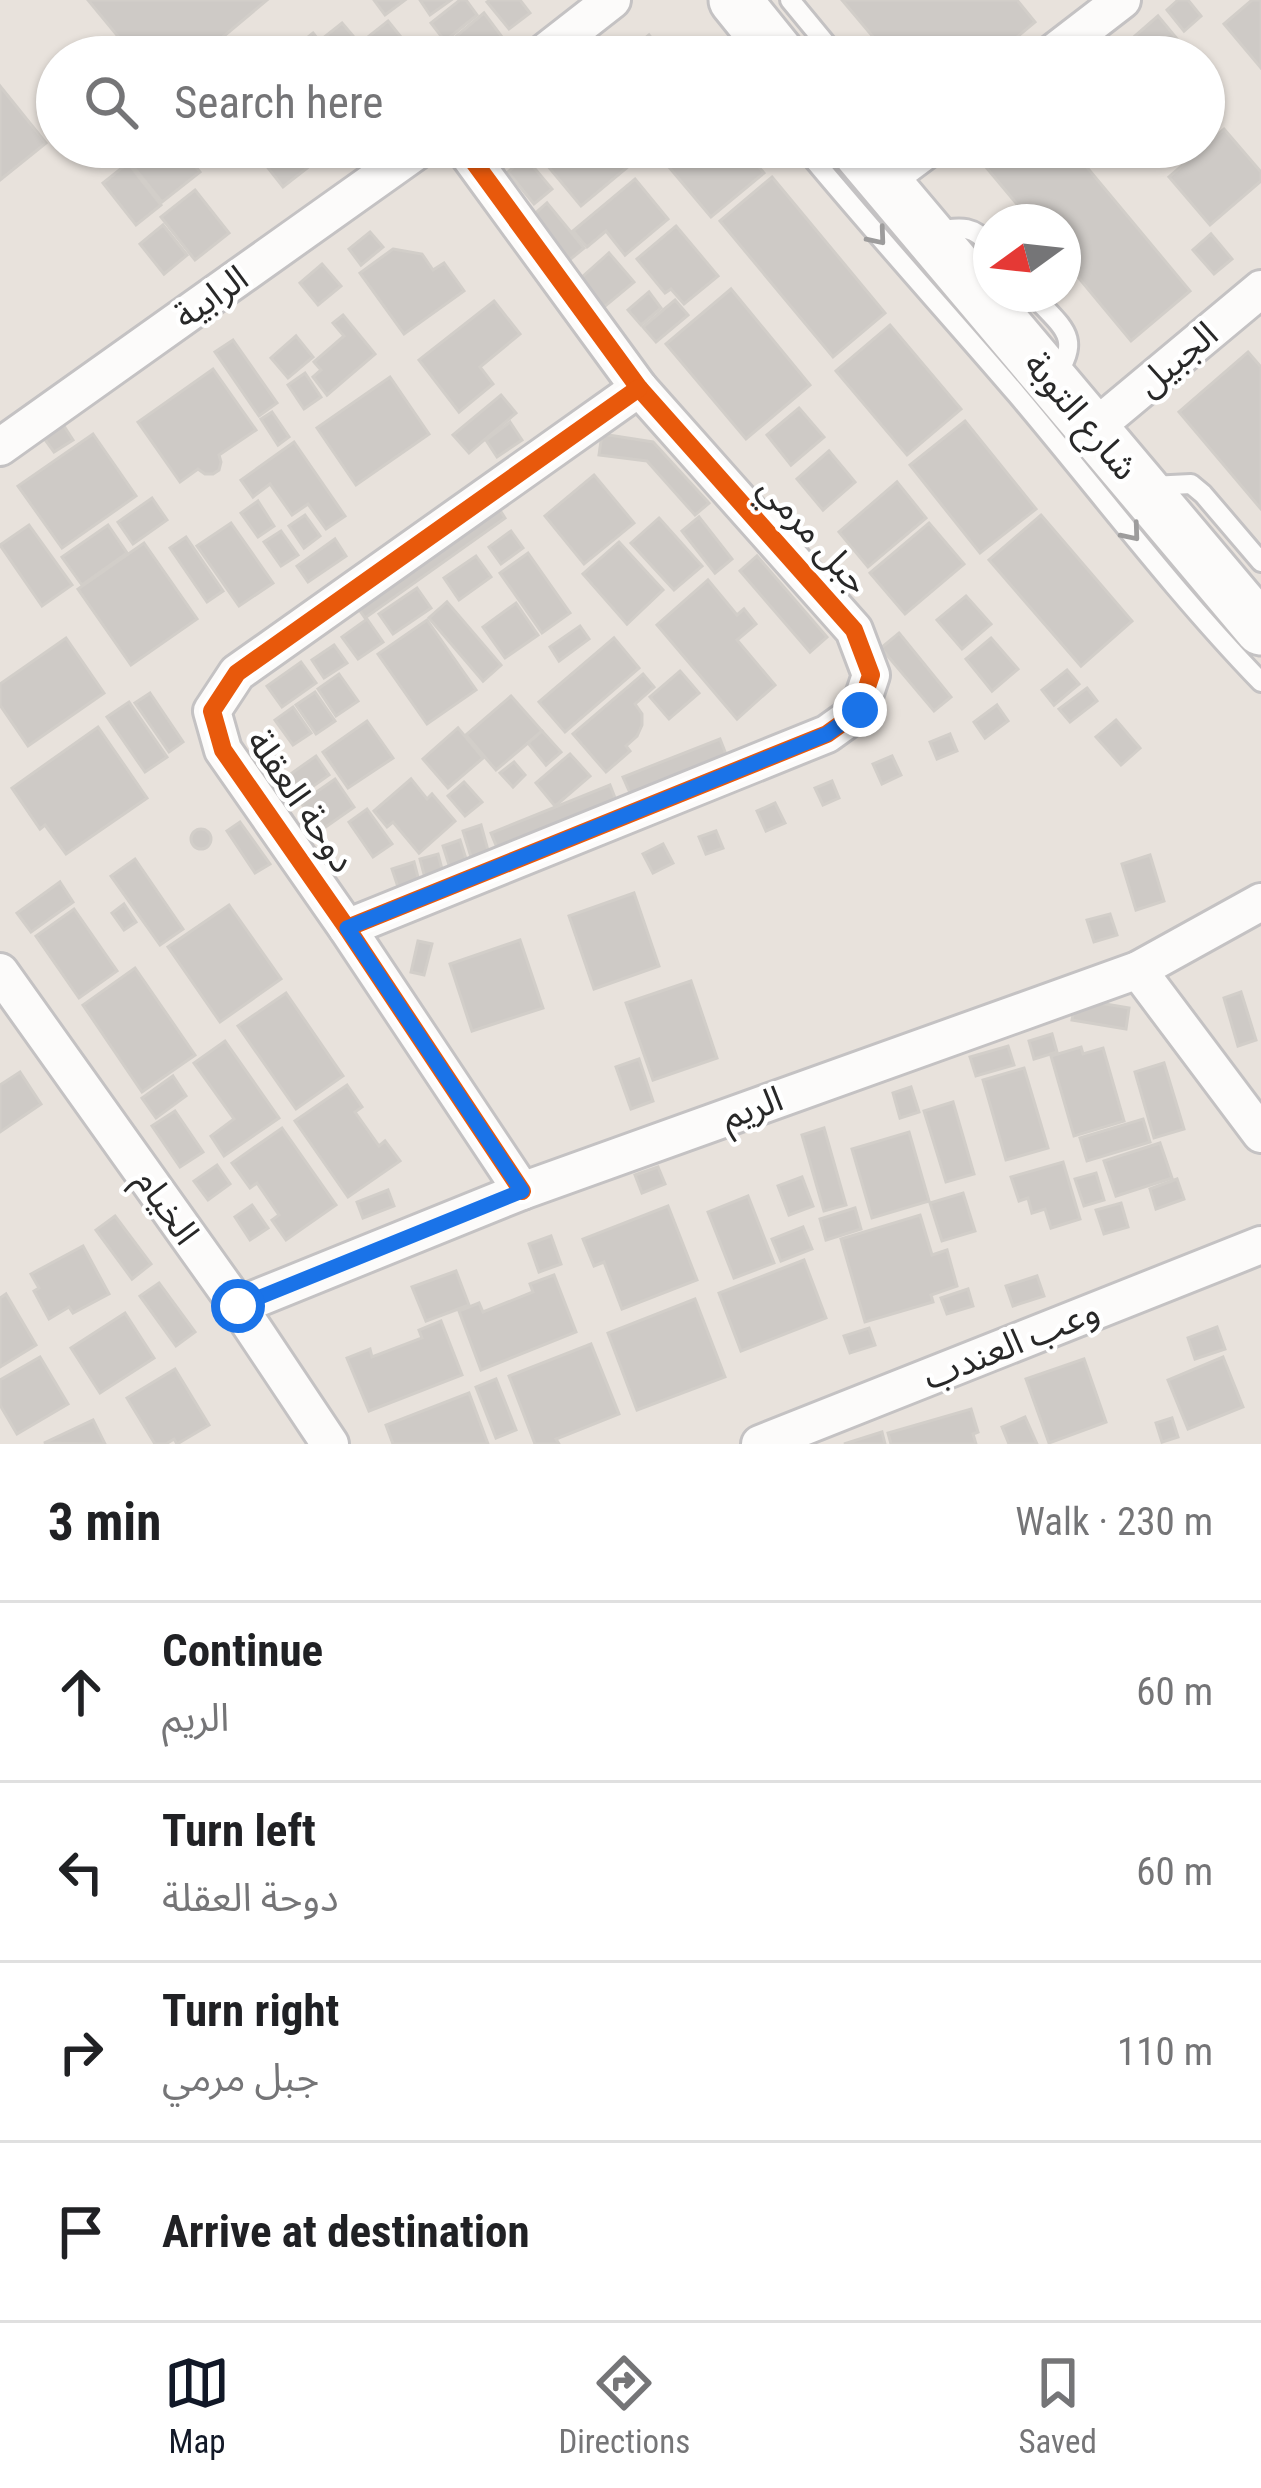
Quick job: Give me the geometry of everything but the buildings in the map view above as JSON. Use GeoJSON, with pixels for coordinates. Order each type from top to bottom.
{"type":"FeatureCollection","features":[{"type":"Feature","properties":{"kind":"street"},"geometry":{"type":"LineString","coordinates":[[566,36],[612,0]]}},
{"type":"Feature","properties":{"kind":"street"},"geometry":{"type":"LineString","coordinates":[[1075,36],[1122,0]]}},
{"type":"Feature","properties":{"kind":"street","name":"الرابية"},"geometry":{"type":"LineString","coordinates":[[0,447],[392,168]]}},
{"type":"Feature","properties":{"kind":"street","name":"جبل مرمي"},"geometry":{"type":"LineString","coordinates":[[347,928],[827,734],[860,710],[871,675],[854,630],[639,388],[478,168]]}},
{"type":"Feature","properties":{"kind":"street","name":"شارع التوبة"},"geometry":{"type":"LineString","coordinates":[[872,168],[1261,629]]}},
{"type":"Feature","properties":{"kind":"street","name":"الجبيل"},"geometry":{"type":"LineString","coordinates":[[1092,430],[1261,289]]}},
{"type":"Feature","properties":{"kind":"street","name":"دوحة العقلة"},"geometry":{"type":"LineString","coordinates":[[522,1191],[223,750],[212,711],[237,673],[639,388]]}},
{"type":"Feature","properties":{"kind":"street","name":"الريم"},"geometry":{"type":"LineString","coordinates":[[238,1306],[522,1191],[1138,970],[1261,902]]}},
{"type":"Feature","properties":{"kind":"street"},"geometry":{"type":"LineString","coordinates":[[1138,970],[1261,1134]]}},
{"type":"Feature","properties":{"kind":"street","name":"الخيام"},"geometry":{"type":"LineString","coordinates":[[0,973],[238,1306],[329,1444]]}},
{"type":"Feature","properties":{"kind":"street","name":"وعب العندب"},"geometry":{"type":"LineString","coordinates":[[760,1444],[1261,1245]]}},
{"type":"Feature","properties":{"kind":"lane"},"geometry":{"type":"LineString","coordinates":[[753,18],[792,36]]}},
{"type":"Feature","properties":{"kind":"lane"},"geometry":{"type":"LineString","coordinates":[[820,168],[1017,394],[1220,640],[1261,682]]}},
{"type":"Feature","properties":{"kind":"lane"},"geometry":{"type":"LineString","coordinates":[[926,232],[963,227],[973,232]]}},
{"type":"Feature","properties":{"kind":"lane"},"geometry":{"type":"LineString","coordinates":[[1048,312],[1070,345],[1068,359],[1051,381]]}},
{"type":"Feature","properties":{"kind":"lane"},"geometry":{"type":"LineString","coordinates":[[1141,487],[1191,484],[1261,562]]}},
{"type":"Feature","properties":{"kind":"cycle path"},"geometry":{"type":"LineString","coordinates":[[347,928],[827,734],[859,711],[871,675],[854,630],[639,388],[478,168]]}},
{"type":"Feature","properties":{"kind":"cycle path"},"geometry":{"type":"LineString","coordinates":[[522,1191],[223,750],[212,711],[237,673],[639,388]]}},
{"type":"Feature","properties":{"kind":"route"},"geometry":{"type":"LineString","coordinates":[[238,1306],[522,1191],[347,928],[827,734],[860,710]]}}]}
